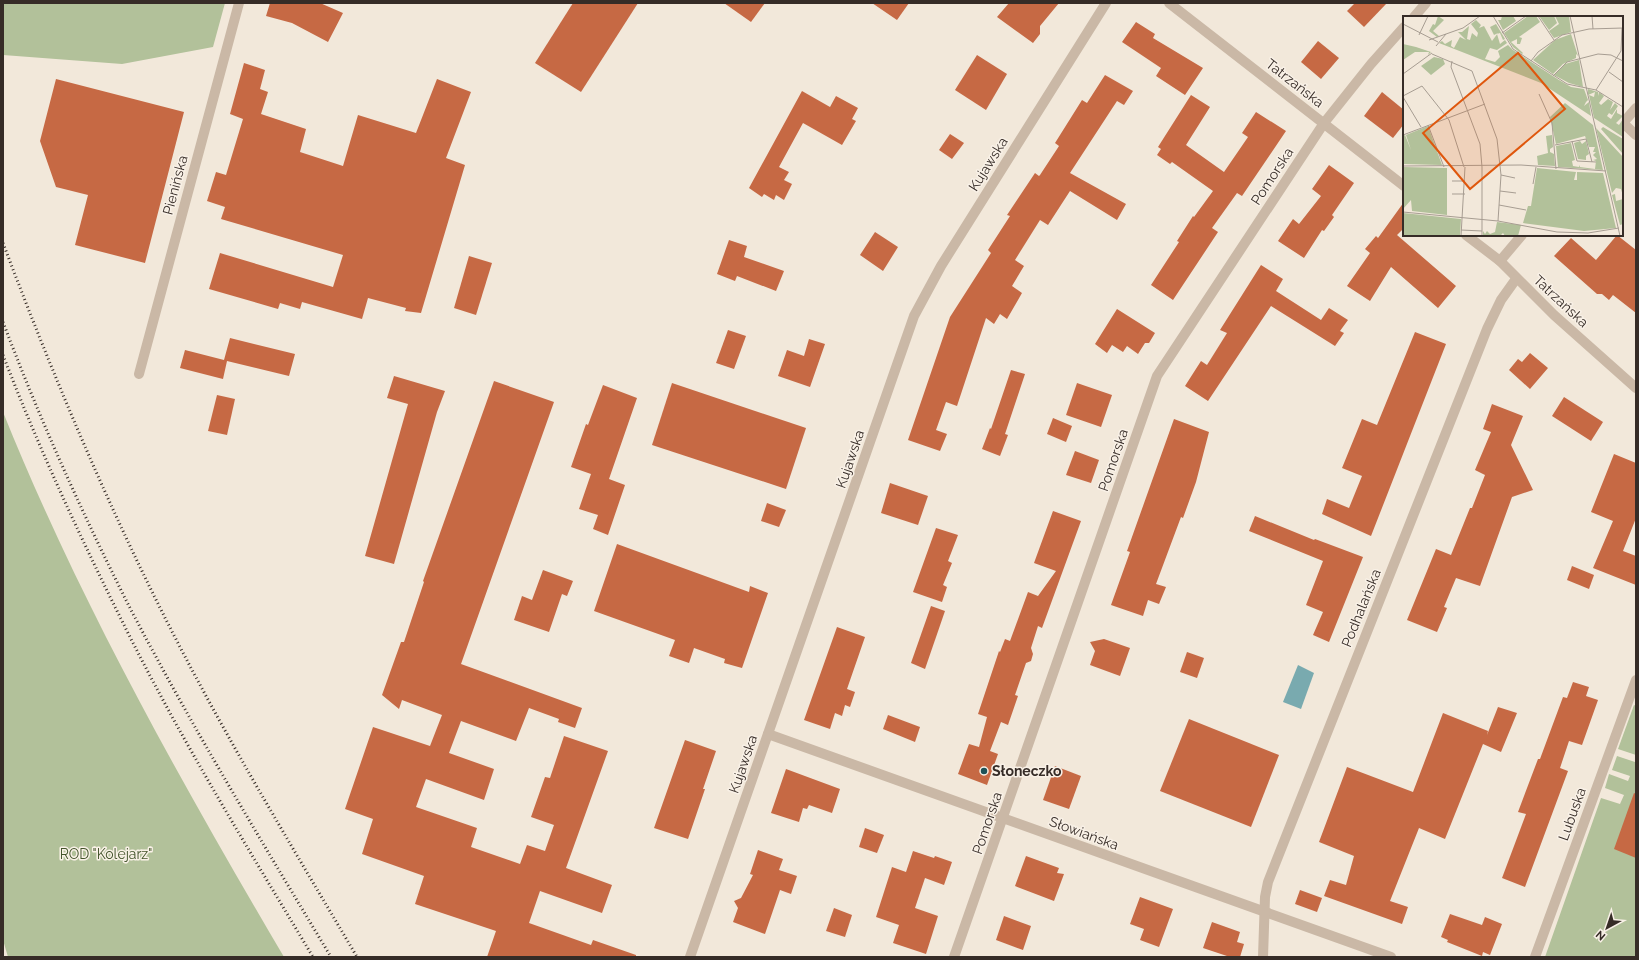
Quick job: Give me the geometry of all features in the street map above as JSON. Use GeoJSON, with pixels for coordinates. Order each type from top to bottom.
{"type":"FeatureCollection","features":[{"type":"Feature","properties":{"kind":"street","name":"Pienińska"},"geometry":{"type":"LineString","coordinates":[[139,374],[239,3]]}},
{"type":"Feature","properties":{"kind":"street","name":"Kujawska"},"geometry":{"type":"LineString","coordinates":[[690,957],[914,316],[941,266],[1106,3]]}},
{"type":"Feature","properties":{"kind":"street","name":"Tatrzańska"},"geometry":{"type":"LineString","coordinates":[[1169,3],[1403,185]]}},
{"type":"Feature","properties":{"kind":"street"},"geometry":{"type":"LineString","coordinates":[[1415,16],[1426,3]]}},
{"type":"Feature","properties":{"kind":"street","name":"Pomorska"},"geometry":{"type":"LineString","coordinates":[[954,957],[1157,376],[1324,123],[1370,64],[1403,29]]}},
{"type":"Feature","properties":{"kind":"street"},"geometry":{"type":"LineString","coordinates":[[1623,122],[1636,108]]}},
{"type":"Feature","properties":{"kind":"street"},"geometry":{"type":"LineString","coordinates":[[1623,124],[1636,135]]}},
{"type":"Feature","properties":{"kind":"street","name":"Tatrzańska"},"geometry":{"type":"LineString","coordinates":[[1467,236],[1500,261],[1516,279],[1636,388]]}},
{"type":"Feature","properties":{"kind":"street"},"geometry":{"type":"LineString","coordinates":[[1500,261],[1521,236]]}},
{"type":"Feature","properties":{"kind":"street","name":"Podhalańska"},"geometry":{"type":"LineString","coordinates":[[1263,957],[1265,897],[1268,882],[1486,328],[1516,279]]}},
{"type":"Feature","properties":{"kind":"street","name":"Lubuska"},"geometry":{"type":"LineString","coordinates":[[1535,957],[1636,680]]}},
{"type":"Feature","properties":{"kind":"street","name":"Słowiańska"},"geometry":{"type":"LineString","coordinates":[[768,734],[1391,957]]}},
{"type":"Feature","properties":{"kind":"green space"},"geometry":{"type":"Polygon","coordinates":[[[3,3],[225,3],[213,47],[122,64],[3,55],[3,3]]]}},
{"type":"Feature","properties":{"kind":"green space","name":"ROD \"Kolejarz\""},"geometry":{"type":"Polygon","coordinates":[[[3,412],[64,552],[133,690],[207,825],[284,957],[8,957],[3,940],[3,412]]]}},
{"type":"Feature","properties":{"kind":"green space"},"geometry":{"type":"Polygon","coordinates":[[[1634,705],[1636,706],[1636,755],[1618,749],[1634,705]]]}},
{"type":"Feature","properties":{"kind":"green space"},"geometry":{"type":"Polygon","coordinates":[[[1617,756],[1635,762],[1636,760],[1636,957],[1545,957],[1601,798],[1620,804],[1624,795],[1605,788],[1609,774],[1628,781],[1630,776],[1612,770],[1617,756]]]}},
{"type":"Feature","properties":{"kind":"water"},"geometry":{"type":"Polygon","coordinates":[[[1298,665],[1314,673],[1301,709],[1283,702],[1298,665]]]}},
{"type":"Feature","properties":{"kind":"building"},"geometry":{"type":"Polygon","coordinates":[[[270,3],[320,3],[343,13],[328,42],[292,23],[266,16],[270,3]]]}},
{"type":"Feature","properties":{"kind":"building"},"geometry":{"type":"Polygon","coordinates":[[[573,3],[638,3],[581,92],[535,63],[573,3]]]}},
{"type":"Feature","properties":{"kind":"building"},"geometry":{"type":"Polygon","coordinates":[[[724,3],[765,3],[751,22],[724,3]]]}},
{"type":"Feature","properties":{"kind":"building"},"geometry":{"type":"Polygon","coordinates":[[[872,3],[909,3],[897,20],[872,3]]]}},
{"type":"Feature","properties":{"kind":"building"},"geometry":{"type":"Polygon","coordinates":[[[1009,3],[1059,3],[1040,26],[1040,34],[1033,43],[997,17],[1009,3]]]}},
{"type":"Feature","properties":{"kind":"building"},"geometry":{"type":"Polygon","coordinates":[[[1355,3],[1387,3],[1364,27],[1347,11],[1355,3]]]}},
{"type":"Feature","properties":{"kind":"building"},"geometry":{"type":"Polygon","coordinates":[[[1136,22],[1155,34],[1153,38],[1203,68],[1185,95],[1156,76],[1161,68],[1122,42],[1136,22]]]}},
{"type":"Feature","properties":{"kind":"building"},"geometry":{"type":"Polygon","coordinates":[[[1318,41],[1339,58],[1321,79],[1301,62],[1318,41]]]}},
{"type":"Feature","properties":{"kind":"building"},"geometry":{"type":"Polygon","coordinates":[[[977,55],[1007,74],[986,110],[955,90],[977,55]]]}},
{"type":"Feature","properties":{"kind":"building"},"geometry":{"type":"Polygon","coordinates":[[[244,63],[265,70],[260,89],[268,92],[261,114],[306,129],[300,152],[343,166],[358,115],[416,133],[437,79],[471,92],[446,158],[465,165],[421,313],[405,311],[406,308],[368,298],[362,319],[302,302],[300,309],[280,303],[278,309],[209,289],[220,253],[333,287],[343,255],[221,219],[225,207],[207,201],[216,172],[226,175],[243,119],[230,114],[244,63]]]}},
{"type":"Feature","properties":{"kind":"building"},"geometry":{"type":"Polygon","coordinates":[[[1105,75],[1133,91],[1124,105],[1117,101],[1070,173],[1126,204],[1117,220],[1070,191],[1048,225],[1040,220],[1015,260],[1024,266],[1012,286],[1022,293],[1007,319],[1000,314],[994,324],[986,318],[957,406],[946,402],[936,430],[947,434],[940,451],[908,440],[950,317],[991,253],[988,250],[1010,216],[1007,215],[1035,173],[1039,176],[1040,175],[1059,146],[1055,143],[1082,100],[1087,103],[1105,75]]]}},
{"type":"Feature","properties":{"kind":"building"},"geometry":{"type":"Polygon","coordinates":[[[56,79],[184,112],[145,263],[75,245],[88,195],[56,187],[40,141],[56,79]]]}},
{"type":"Feature","properties":{"kind":"building"},"geometry":{"type":"Polygon","coordinates":[[[802,91],[830,107],[836,96],[858,108],[852,119],[856,121],[842,145],[803,123],[779,167],[789,172],[784,180],[792,184],[784,200],[776,195],[774,200],[764,194],[762,197],[749,188],[802,91]]]}},
{"type":"Feature","properties":{"kind":"building"},"geometry":{"type":"Polygon","coordinates":[[[1382,92],[1403,109],[1403,125],[1393,138],[1364,116],[1382,92]]]}},
{"type":"Feature","properties":{"kind":"building"},"geometry":{"type":"Polygon","coordinates":[[[1191,95],[1210,107],[1186,145],[1224,172],[1248,137],[1242,133],[1256,112],[1286,131],[1242,196],[1237,193],[1212,228],[1218,232],[1173,300],[1151,285],[1179,242],[1177,241],[1193,216],[1194,217],[1213,191],[1172,162],[1170,164],[1157,155],[1161,149],[1158,147],[1191,95]]]}},
{"type":"Feature","properties":{"kind":"building"},"geometry":{"type":"Polygon","coordinates":[[[950,134],[964,143],[952,159],[939,150],[950,134]]]}},
{"type":"Feature","properties":{"kind":"building"},"geometry":{"type":"Polygon","coordinates":[[[1329,165],[1354,183],[1332,215],[1334,217],[1324,231],[1322,230],[1304,258],[1278,241],[1293,219],[1299,224],[1321,196],[1312,189],[1329,165]]]}},
{"type":"Feature","properties":{"kind":"building"},"geometry":{"type":"Polygon","coordinates":[[[1403,203],[1403,229],[1397,235],[1456,286],[1438,308],[1391,267],[1370,301],[1347,286],[1370,253],[1365,249],[1376,236],[1378,238],[1403,203]]]}},
{"type":"Feature","properties":{"kind":"building"},"geometry":{"type":"Polygon","coordinates":[[[875,232],[898,247],[883,271],[860,255],[875,232]]]}},
{"type":"Feature","properties":{"kind":"building"},"geometry":{"type":"Polygon","coordinates":[[[1616,236],[1618,236],[1636,250],[1636,313],[1613,295],[1609,300],[1602,294],[1597,294],[1554,256],[1571,238],[1596,260],[1616,236]]]}},
{"type":"Feature","properties":{"kind":"building"},"geometry":{"type":"Polygon","coordinates":[[[729,240],[747,246],[744,257],[784,271],[776,291],[737,276],[735,281],[717,274],[729,240]]]}},
{"type":"Feature","properties":{"kind":"building"},"geometry":{"type":"Polygon","coordinates":[[[469,256],[492,263],[476,315],[454,308],[469,256]]]}},
{"type":"Feature","properties":{"kind":"building"},"geometry":{"type":"Polygon","coordinates":[[[1261,265],[1283,279],[1276,291],[1321,320],[1329,308],[1348,320],[1340,331],[1344,333],[1335,346],[1271,306],[1208,401],[1185,386],[1201,361],[1207,365],[1227,333],[1220,330],[1261,265]]]}},
{"type":"Feature","properties":{"kind":"building"},"geometry":{"type":"Polygon","coordinates":[[[1117,309],[1155,333],[1149,343],[1145,343],[1138,354],[1127,346],[1123,352],[1112,345],[1107,353],[1095,344],[1117,309]]]}},
{"type":"Feature","properties":{"kind":"building"},"geometry":{"type":"Polygon","coordinates":[[[728,330],[746,336],[734,369],[716,363],[728,330]]]}},
{"type":"Feature","properties":{"kind":"building"},"geometry":{"type":"Polygon","coordinates":[[[1415,332],[1446,344],[1371,536],[1322,514],[1327,499],[1349,508],[1362,476],[1342,468],[1362,419],[1377,425],[1415,332]]]}},
{"type":"Feature","properties":{"kind":"building"},"geometry":{"type":"Polygon","coordinates":[[[230,338],[295,354],[289,376],[227,361],[223,379],[180,368],[185,350],[224,360],[230,338]]]}},
{"type":"Feature","properties":{"kind":"building"},"geometry":{"type":"Polygon","coordinates":[[[809,339],[825,344],[810,387],[778,376],[787,350],[804,356],[809,339]]]}},
{"type":"Feature","properties":{"kind":"building"},"geometry":{"type":"Polygon","coordinates":[[[1530,353],[1548,368],[1530,389],[1509,370],[1518,359],[1522,362],[1530,353]]]}},
{"type":"Feature","properties":{"kind":"building"},"geometry":{"type":"Polygon","coordinates":[[[1011,370],[1025,374],[1005,434],[1008,435],[1000,456],[982,449],[990,428],[991,429],[1011,370]]]}},
{"type":"Feature","properties":{"kind":"building"},"geometry":{"type":"Polygon","coordinates":[[[394,376],[445,391],[437,412],[394,564],[365,556],[408,404],[387,398],[394,376]]]}},
{"type":"Feature","properties":{"kind":"building"},"geometry":{"type":"Polygon","coordinates":[[[494,381],[554,402],[461,664],[582,708],[575,728],[558,722],[559,719],[529,708],[516,741],[461,721],[449,753],[494,769],[484,800],[426,779],[416,807],[477,828],[471,847],[520,864],[527,845],[545,851],[554,825],[531,817],[545,777],[550,778],[564,736],[608,751],[566,868],[612,885],[602,913],[540,891],[529,923],[591,945],[593,940],[636,955],[636,957],[487,957],[496,931],[415,904],[424,876],[362,854],[373,819],[345,809],[373,727],[430,746],[442,715],[402,700],[399,709],[382,695],[401,642],[404,642],[424,582],[423,581],[494,381]]]}},
{"type":"Feature","properties":{"kind":"building"},"geometry":{"type":"Polygon","coordinates":[[[672,383],[806,428],[786,489],[652,445],[672,383]]]}},
{"type":"Feature","properties":{"kind":"building"},"geometry":{"type":"Polygon","coordinates":[[[1077,383],[1112,395],[1101,427],[1066,415],[1077,383]]]}},
{"type":"Feature","properties":{"kind":"building"},"geometry":{"type":"Polygon","coordinates":[[[603,385],[637,398],[609,479],[625,485],[608,535],[593,529],[598,515],[579,509],[591,474],[571,467],[586,424],[588,425],[603,385]]]}},
{"type":"Feature","properties":{"kind":"building"},"geometry":{"type":"Polygon","coordinates":[[[217,395],[235,399],[227,435],[208,431],[217,395]]]}},
{"type":"Feature","properties":{"kind":"building"},"geometry":{"type":"Polygon","coordinates":[[[1564,397],[1603,422],[1591,441],[1552,416],[1564,397]]]}},
{"type":"Feature","properties":{"kind":"building"},"geometry":{"type":"Polygon","coordinates":[[[1492,404],[1523,416],[1511,445],[1533,490],[1512,497],[1480,586],[1456,578],[1444,607],[1447,608],[1437,632],[1407,620],[1436,549],[1451,555],[1485,475],[1475,470],[1491,432],[1483,429],[1492,404]]]}},
{"type":"Feature","properties":{"kind":"building"},"geometry":{"type":"Polygon","coordinates":[[[1053,418],[1072,426],[1066,442],[1047,434],[1053,418]]]}},
{"type":"Feature","properties":{"kind":"building"},"geometry":{"type":"Polygon","coordinates":[[[1174,419],[1209,432],[1196,482],[1156,584],[1166,587],[1159,604],[1148,600],[1143,616],[1111,605],[1130,552],[1127,551],[1174,419]]]}},
{"type":"Feature","properties":{"kind":"building"},"geometry":{"type":"Polygon","coordinates":[[[1075,451],[1099,460],[1091,483],[1066,475],[1075,451]]]}},
{"type":"Feature","properties":{"kind":"building"},"geometry":{"type":"Polygon","coordinates":[[[1614,454],[1636,463],[1636,518],[1623,551],[1636,556],[1636,585],[1593,568],[1613,521],[1591,512],[1614,454]]]}},
{"type":"Feature","properties":{"kind":"building"},"geometry":{"type":"Polygon","coordinates":[[[890,483],[928,496],[918,525],[881,513],[890,483]]]}},
{"type":"Feature","properties":{"kind":"building"},"geometry":{"type":"Polygon","coordinates":[[[767,503],[786,510],[779,527],[761,521],[767,503]]]}},
{"type":"Feature","properties":{"kind":"building"},"geometry":{"type":"Polygon","coordinates":[[[1053,511],[1081,521],[1042,628],[1038,626],[1031,648],[1033,654],[1031,661],[1026,663],[1015,695],[1018,696],[1008,725],[1001,722],[990,751],[998,754],[987,785],[958,774],[969,744],[979,747],[987,717],[978,714],[999,651],[1000,652],[1005,639],[1010,641],[1028,592],[1038,596],[1056,571],[1034,563],[1053,511]]]}},
{"type":"Feature","properties":{"kind":"building"},"geometry":{"type":"Polygon","coordinates":[[[1255,516],[1314,540],[1315,539],[1363,557],[1329,642],[1313,635],[1323,612],[1306,605],[1323,561],[1249,531],[1255,516]]]}},
{"type":"Feature","properties":{"kind":"building"},"geometry":{"type":"Polygon","coordinates":[[[936,528],[958,535],[948,561],[952,563],[943,585],[947,587],[942,602],[913,592],[936,528]]]}},
{"type":"Feature","properties":{"kind":"building"},"geometry":{"type":"Polygon","coordinates":[[[617,544],[749,592],[750,586],[768,593],[742,668],[724,663],[725,659],[694,648],[689,663],[669,656],[675,640],[594,611],[617,544]]]}},
{"type":"Feature","properties":{"kind":"building"},"geometry":{"type":"Polygon","coordinates":[[[1572,566],[1594,575],[1589,589],[1567,580],[1572,566]]]}},
{"type":"Feature","properties":{"kind":"building"},"geometry":{"type":"Polygon","coordinates":[[[543,570],[573,581],[567,596],[562,594],[549,632],[514,620],[522,596],[532,600],[543,570]]]}},
{"type":"Feature","properties":{"kind":"building"},"geometry":{"type":"Polygon","coordinates":[[[931,606],[945,611],[925,669],[911,663],[931,606]]]}},
{"type":"Feature","properties":{"kind":"building"},"geometry":{"type":"Polygon","coordinates":[[[837,627],[865,637],[847,689],[855,692],[850,707],[845,705],[842,716],[835,713],[830,729],[804,720],[837,627]]]}},
{"type":"Feature","properties":{"kind":"building"},"geometry":{"type":"Polygon","coordinates":[[[1104,639],[1130,648],[1120,676],[1090,665],[1095,651],[1090,642],[1104,639]]]}},
{"type":"Feature","properties":{"kind":"building"},"geometry":{"type":"Polygon","coordinates":[[[1187,652],[1204,658],[1197,678],[1180,672],[1187,652]]]}},
{"type":"Feature","properties":{"kind":"building"},"geometry":{"type":"Polygon","coordinates":[[[1573,682],[1589,687],[1586,696],[1598,700],[1582,745],[1569,741],[1560,768],[1568,771],[1525,887],[1502,878],[1526,814],[1518,812],[1563,697],[1567,698],[1573,682]]]}},
{"type":"Feature","properties":{"kind":"building"},"geometry":{"type":"Polygon","coordinates":[[[1498,707],[1517,713],[1501,752],[1483,744],[1445,839],[1419,828],[1390,901],[1408,907],[1402,924],[1324,896],[1330,880],[1346,885],[1354,856],[1319,842],[1347,767],[1413,792],[1443,713],[1488,731],[1487,735],[1498,707]]]}},
{"type":"Feature","properties":{"kind":"building"},"geometry":{"type":"Polygon","coordinates":[[[888,715],[920,727],[915,742],[883,729],[888,715]]]}},
{"type":"Feature","properties":{"kind":"building"},"geometry":{"type":"Polygon","coordinates":[[[1189,719],[1279,755],[1251,827],[1160,791],[1189,719]]]}},
{"type":"Feature","properties":{"kind":"building"},"geometry":{"type":"Polygon","coordinates":[[[685,740],[716,751],[688,839],[654,828],[685,740]]]}},
{"type":"Feature","properties":{"kind":"building"},"geometry":{"type":"Polygon","coordinates":[[[1055,766],[1081,776],[1069,809],[1043,800],[1055,766]]]}},
{"type":"Feature","properties":{"kind":"building"},"geometry":{"type":"Polygon","coordinates":[[[786,769],[840,789],[832,813],[809,805],[807,809],[803,808],[799,822],[771,813],[786,769]]]}},
{"type":"Feature","properties":{"kind":"building"},"geometry":{"type":"Polygon","coordinates":[[[1634,793],[1636,794],[1636,858],[1614,849],[1634,793]]]}},
{"type":"Feature","properties":{"kind":"building"},"geometry":{"type":"Polygon","coordinates":[[[865,828],[884,835],[877,853],[859,847],[865,828]]]}},
{"type":"Feature","properties":{"kind":"building"},"geometry":{"type":"Polygon","coordinates":[[[758,850],[783,859],[779,870],[797,876],[791,894],[780,890],[765,934],[733,922],[738,908],[734,901],[741,898],[753,875],[750,874],[758,850]]]}},
{"type":"Feature","properties":{"kind":"building"},"geometry":{"type":"Polygon","coordinates":[[[913,851],[952,862],[944,885],[925,878],[915,908],[938,916],[926,954],[893,943],[899,925],[876,917],[892,867],[906,872],[913,851]]]}},
{"type":"Feature","properties":{"kind":"building"},"geometry":{"type":"Polygon","coordinates":[[[1026,856],[1059,868],[1057,873],[1064,874],[1054,901],[1015,886],[1026,856]]]}},
{"type":"Feature","properties":{"kind":"building"},"geometry":{"type":"Polygon","coordinates":[[[1300,890],[1322,898],[1317,912],[1295,904],[1300,890]]]}},
{"type":"Feature","properties":{"kind":"building"},"geometry":{"type":"Polygon","coordinates":[[[1140,897],[1173,909],[1159,947],[1140,940],[1144,929],[1130,924],[1140,897]]]}},
{"type":"Feature","properties":{"kind":"building"},"geometry":{"type":"Polygon","coordinates":[[[834,908],[852,915],[845,937],[826,931],[834,908]]]}},
{"type":"Feature","properties":{"kind":"building"},"geometry":{"type":"Polygon","coordinates":[[[1450,914],[1482,925],[1485,917],[1502,924],[1490,955],[1483,952],[1482,956],[1447,942],[1448,940],[1441,937],[1450,914]]]}},
{"type":"Feature","properties":{"kind":"building"},"geometry":{"type":"Polygon","coordinates":[[[1004,916],[1031,926],[1023,950],[996,940],[1004,916]]]}},
{"type":"Feature","properties":{"kind":"building"},"geometry":{"type":"Polygon","coordinates":[[[1212,922],[1240,932],[1237,942],[1244,944],[1240,957],[1230,957],[1203,948],[1212,922]]]}},
{"type":"Feature","properties":{"kind":"railway"},"geometry":{"type":"LineString","coordinates":[[3,243],[64,397],[108,498],[155,598],[222,726],[357,957]]}},
{"type":"Feature","properties":{"kind":"railway"},"geometry":{"type":"LineString","coordinates":[[3,322],[17,359],[63,467],[130,608],[178,697],[253,827],[331,957]]}},
{"type":"Feature","properties":{"kind":"railway"},"geometry":{"type":"LineString","coordinates":[[3,355],[31,425],[77,529],[148,673],[217,796],[313,957]]}},
{"type":"Feature","properties":{"kind":"place","name":"Słoneczko"},"geometry":{"type":"Point","coordinates":[984,771]}}]}
